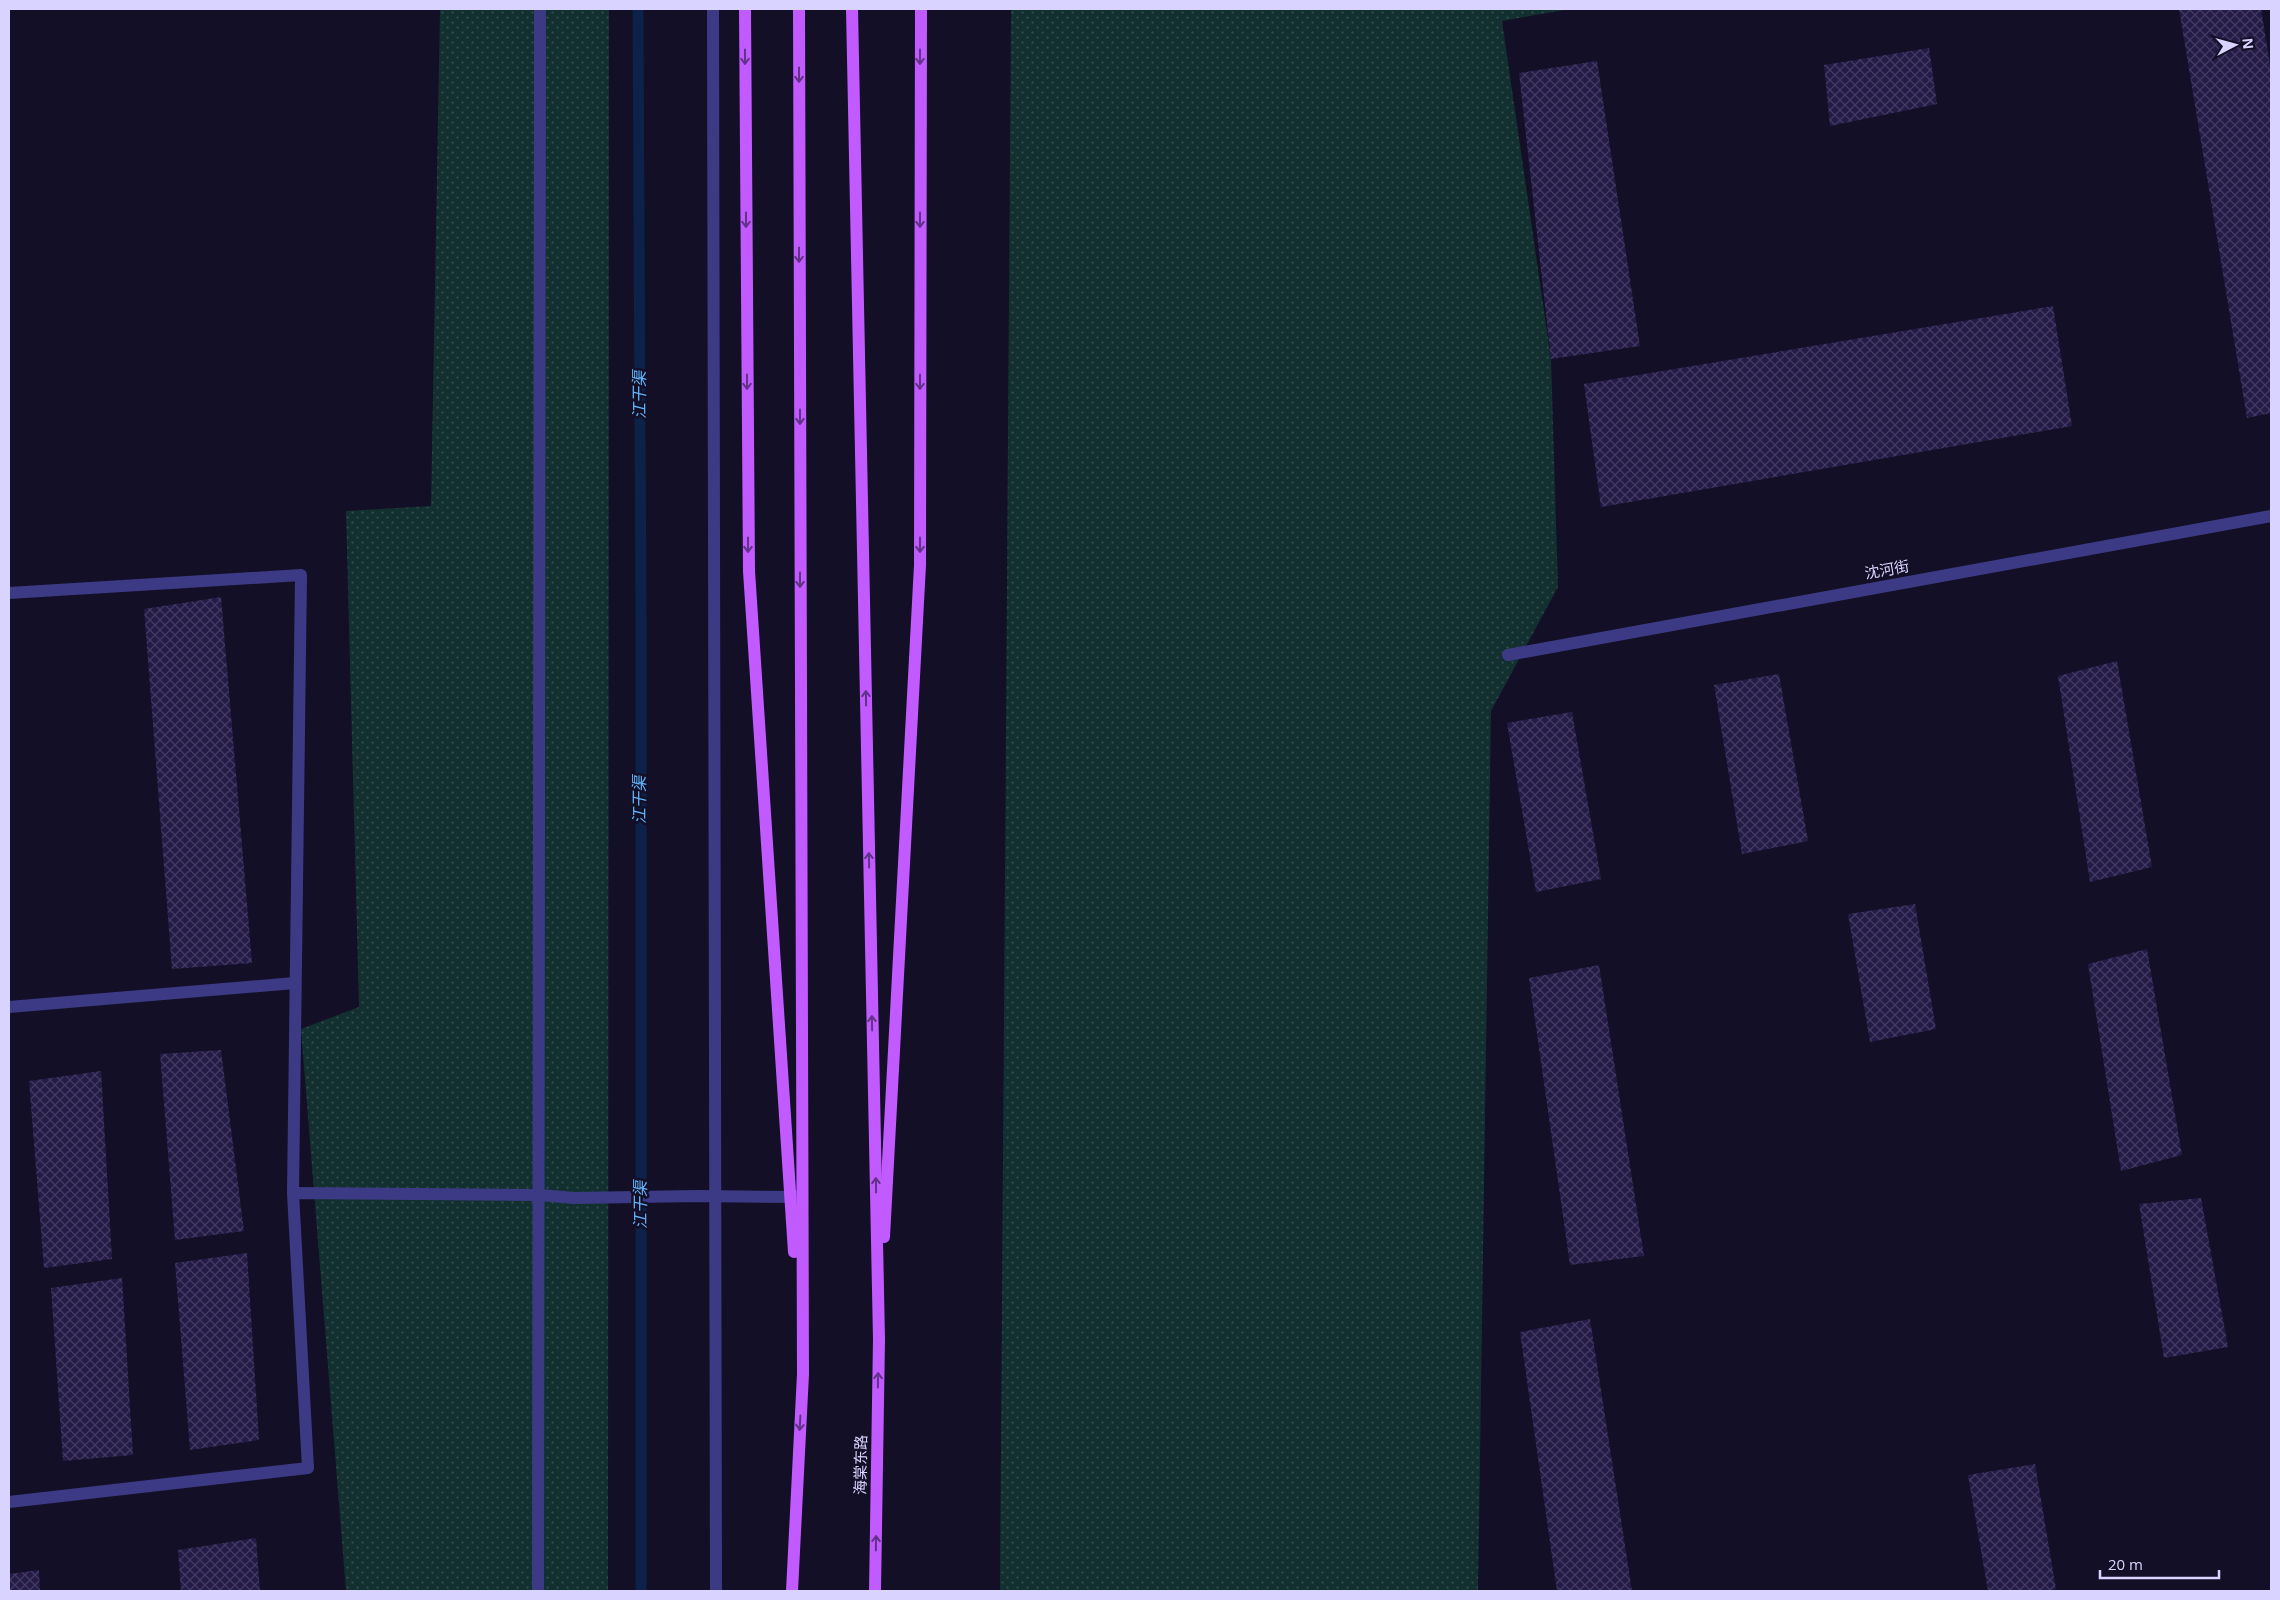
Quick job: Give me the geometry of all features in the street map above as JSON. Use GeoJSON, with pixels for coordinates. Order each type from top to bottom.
{"type":"FeatureCollection","features":[{"type":"Feature","properties":{"kind":"main road"},"geometry":{"type":"LineString","coordinates":[[745,9],[748,570],[796,1197]]}},
{"type":"Feature","properties":{"kind":"main road"},"geometry":{"type":"LineString","coordinates":[[792,1591],[802,1374],[796,1197],[799,9]]}},
{"type":"Feature","properties":{"kind":"main road"},"geometry":{"type":"LineString","coordinates":[[852,9],[879,1339]]}},
{"type":"Feature","properties":{"kind":"main road"},"geometry":{"type":"LineString","coordinates":[[879,1339],[920,565],[920,9]]}},
{"type":"Feature","properties":{"kind":"main road","name":"海棠东路"},"geometry":{"type":"LineString","coordinates":[[876,1591],[879,1339]]}},
{"type":"Feature","properties":{"kind":"street"},"geometry":{"type":"LineString","coordinates":[[538,1591],[540,9]]}},
{"type":"Feature","properties":{"kind":"street"},"geometry":{"type":"LineString","coordinates":[[714,9],[716,1591]]}},
{"type":"Feature","properties":{"kind":"street","name":"沈河街"},"geometry":{"type":"LineString","coordinates":[[1508,655],[2271,516]]}},
{"type":"Feature","properties":{"kind":"street"},"geometry":{"type":"LineString","coordinates":[[9,593],[300,575],[293,1193],[308,1468],[9,1502]]}},
{"type":"Feature","properties":{"kind":"street"},"geometry":{"type":"LineString","coordinates":[[9,1007],[295,983]]}},
{"type":"Feature","properties":{"kind":"street"},"geometry":{"type":"LineString","coordinates":[[293,1193],[540,1195],[574,1198],[796,1197]]}},
{"type":"Feature","properties":{"kind":"green space"},"geometry":{"type":"Polygon","coordinates":[[[440,9],[609,9],[608,1591],[346,1591],[301,1029],[359,1007],[346,511],[431,506],[440,9]]]}},
{"type":"Feature","properties":{"kind":"green space"},"geometry":{"type":"Polygon","coordinates":[[[1011,9],[1570,9],[1502,21],[1551,359],[1558,587],[1491,711],[1478,1591],[1000,1591],[1011,9]]]}},
{"type":"Feature","properties":{"kind":"building"},"geometry":{"type":"Polygon","coordinates":[[[2179,9],[2261,9],[2271,71],[2271,413],[2247,418],[2179,9]]]}},
{"type":"Feature","properties":{"kind":"building"},"geometry":{"type":"Polygon","coordinates":[[[1929,48],[1937,104],[1830,126],[1824,65],[1929,48]]]}},
{"type":"Feature","properties":{"kind":"building"},"geometry":{"type":"Polygon","coordinates":[[[1597,61],[1640,346],[1551,359],[1519,73],[1597,61]]]}},
{"type":"Feature","properties":{"kind":"building"},"geometry":{"type":"Polygon","coordinates":[[[2053,306],[2072,426],[1601,507],[1584,384],[2053,306]]]}},
{"type":"Feature","properties":{"kind":"building"},"geometry":{"type":"Polygon","coordinates":[[[221,597],[252,963],[172,969],[144,609],[221,597]]]}},
{"type":"Feature","properties":{"kind":"building"},"geometry":{"type":"Polygon","coordinates":[[[2117,661],[2152,867],[2090,882],[2058,676],[2117,661]]]}},
{"type":"Feature","properties":{"kind":"building"},"geometry":{"type":"Polygon","coordinates":[[[1779,674],[1808,841],[1742,854],[1714,685],[1779,674]]]}},
{"type":"Feature","properties":{"kind":"building"},"geometry":{"type":"Polygon","coordinates":[[[1572,712],[1601,879],[1536,892],[1507,723],[1572,712]]]}},
{"type":"Feature","properties":{"kind":"building"},"geometry":{"type":"Polygon","coordinates":[[[1915,904],[1936,1029],[1870,1042],[1848,914],[1915,904]]]}},
{"type":"Feature","properties":{"kind":"building"},"geometry":{"type":"Polygon","coordinates":[[[2147,949],[2182,1155],[2121,1171],[2088,964],[2147,949]]]}},
{"type":"Feature","properties":{"kind":"building"},"geometry":{"type":"Polygon","coordinates":[[[1599,965],[1644,1256],[1570,1265],[1529,978],[1599,965]]]}},
{"type":"Feature","properties":{"kind":"building"},"geometry":{"type":"Polygon","coordinates":[[[221,1050],[244,1231],[175,1240],[160,1054],[221,1050]]]}},
{"type":"Feature","properties":{"kind":"building"},"geometry":{"type":"Polygon","coordinates":[[[101,1071],[112,1259],[44,1268],[29,1081],[101,1071]]]}},
{"type":"Feature","properties":{"kind":"building"},"geometry":{"type":"Polygon","coordinates":[[[2201,1198],[2228,1347],[2164,1358],[2139,1204],[2201,1198]]]}},
{"type":"Feature","properties":{"kind":"building"},"geometry":{"type":"Polygon","coordinates":[[[247,1253],[259,1440],[190,1450],[175,1263],[247,1253]]]}},
{"type":"Feature","properties":{"kind":"building"},"geometry":{"type":"Polygon","coordinates":[[[122,1278],[133,1455],[63,1461],[51,1288],[122,1278]]]}},
{"type":"Feature","properties":{"kind":"building"},"geometry":{"type":"Polygon","coordinates":[[[1590,1319],[1632,1591],[1557,1591],[1520,1332],[1590,1319]]]}},
{"type":"Feature","properties":{"kind":"building"},"geometry":{"type":"Polygon","coordinates":[[[2035,1464],[2056,1589],[2045,1591],[1988,1591],[1968,1475],[2035,1464]]]}},
{"type":"Feature","properties":{"kind":"building"},"geometry":{"type":"Polygon","coordinates":[[[256,1538],[260,1591],[181,1591],[178,1550],[256,1538]]]}},
{"type":"Feature","properties":{"kind":"building"},"geometry":{"type":"Polygon","coordinates":[[[39,1570],[40,1591],[9,1591],[9,1574],[39,1570]]]}},
{"type":"Feature","properties":{"kind":"waterway","name":"江干渠"},"geometry":{"type":"LineString","coordinates":[[638,9],[641,620],[641,1591]]}}]}
